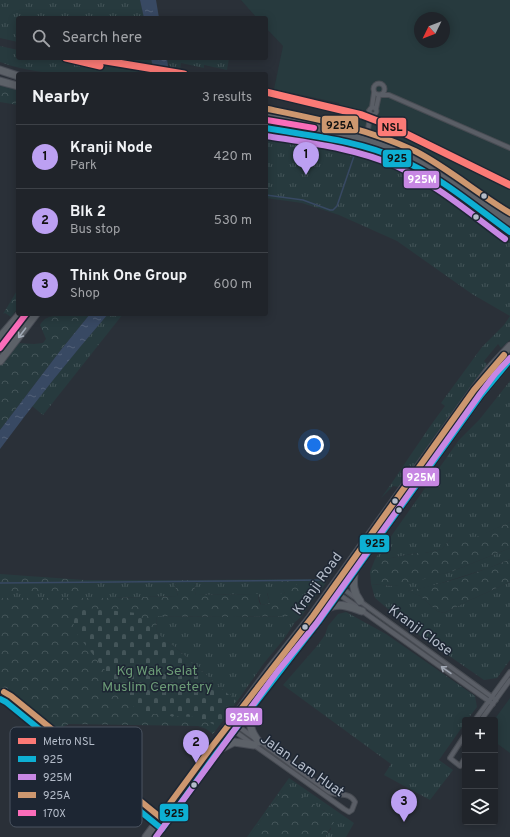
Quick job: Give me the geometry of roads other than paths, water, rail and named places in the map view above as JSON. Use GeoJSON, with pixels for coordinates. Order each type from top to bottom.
{"type":"FeatureCollection","features":[{"type":"Feature","properties":{"kind":"main road"},"geometry":{"type":"LineString","coordinates":[[0,70],[16,75]]}},
{"type":"Feature","properties":{"kind":"main road"},"geometry":{"type":"LineString","coordinates":[[0,81],[16,85]]}},
{"type":"Feature","properties":{"kind":"main road"},"geometry":{"type":"LineString","coordinates":[[268,117],[366,141],[402,154],[510,222]]}},
{"type":"Feature","properties":{"kind":"main road"},"geometry":{"type":"LineString","coordinates":[[268,128],[350,142],[400,159],[444,185],[510,232]]}},
{"type":"Feature","properties":{"kind":"main road"},"geometry":{"type":"LineString","coordinates":[[0,337],[18,316]]}},
{"type":"Feature","properties":{"kind":"main road"},"geometry":{"type":"LineString","coordinates":[[0,361],[34,316]]}},
{"type":"Feature","properties":{"kind":"main road","name":"Kranji Road"},"geometry":{"type":"LineString","coordinates":[[146,837],[159,826],[219,750],[271,668],[296,637],[474,389],[489,369],[510,346]]}},
{"type":"Feature","properties":{"kind":"main road","name":"Kranji Road"},"geometry":{"type":"LineString","coordinates":[[156,837],[159,826],[233,726],[253,707],[280,672],[354,574],[481,395],[510,360]]}},
{"type":"Feature","properties":{"kind":"main road"},"geometry":{"type":"LineString","coordinates":[[354,574],[353,588],[355,595],[360,600]]}},
{"type":"Feature","properties":{"kind":"main road"},"geometry":{"type":"LineString","coordinates":[[328,608],[335,605],[340,605],[362,611]]}},
{"type":"Feature","properties":{"kind":"main road"},"geometry":{"type":"LineString","coordinates":[[271,668],[280,672]]}},
{"type":"Feature","properties":{"kind":"main road"},"geometry":{"type":"LineString","coordinates":[[253,707],[251,725],[252,734],[257,744]]}},
{"type":"Feature","properties":{"kind":"main road"},"geometry":{"type":"LineString","coordinates":[[219,750],[234,742],[257,744]]}},
{"type":"Feature","properties":{"kind":"street"},"geometry":{"type":"LineString","coordinates":[[366,141],[372,116],[373,88],[376,84],[381,84],[389,95]]}},
{"type":"Feature","properties":{"kind":"street"},"geometry":{"type":"LineString","coordinates":[[372,109],[380,95],[384,92],[384,89]]}},
{"type":"Feature","properties":{"kind":"street"},"geometry":{"type":"LineString","coordinates":[[374,93],[389,95],[510,148]]}},
{"type":"Feature","properties":{"kind":"street"},"geometry":{"type":"LineString","coordinates":[[372,109],[376,112],[372,116]]}},
{"type":"Feature","properties":{"kind":"street"},"geometry":{"type":"LineString","coordinates":[[0,329],[12,323]]}},
{"type":"Feature","properties":{"kind":"street","name":"Kranji Close"},"geometry":{"type":"LineString","coordinates":[[333,586],[362,611],[492,700]]}},
{"type":"Feature","properties":{"kind":"street","name":"Kranji Close"},"geometry":{"type":"LineString","coordinates":[[340,591],[360,600],[492,700]]}},
{"type":"Feature","properties":{"kind":"street"},"geometry":{"type":"LineString","coordinates":[[484,717],[492,700],[510,672]]}},
{"type":"Feature","properties":{"kind":"street"},"geometry":{"type":"LineString","coordinates":[[478,717],[510,680]]}},
{"type":"Feature","properties":{"kind":"street"},"geometry":{"type":"LineString","coordinates":[[0,699],[6,702],[37,727]]}},
{"type":"Feature","properties":{"kind":"street","name":"Jalan Lam Huat"},"geometry":{"type":"LineString","coordinates":[[233,726],[257,744],[344,809],[349,812],[352,810],[356,802],[351,797],[345,794],[334,794],[329,792],[257,744]]}},
{"type":"Feature","properties":{"kind":"street"},"geometry":{"type":"LineString","coordinates":[[462,740],[450,758],[460,766],[462,763]]}},
{"type":"Feature","properties":{"kind":"street"},"geometry":{"type":"LineString","coordinates":[[142,812],[159,826]]}},
{"type":"Feature","properties":{"kind":"water"},"geometry":{"type":"Polygon","coordinates":[[[140,0],[156,0],[159,16],[144,16],[140,0]]]}},
{"type":"Feature","properties":{"kind":"water"},"geometry":{"type":"Polygon","coordinates":[[[151,60],[167,60],[169,72],[154,72],[151,60]]]}},
{"type":"Feature","properties":{"kind":"water"},"geometry":{"type":"Polygon","coordinates":[[[88,316],[106,316],[52,381],[0,449],[0,430],[88,316]]]}},
{"type":"Feature","properties":{"kind":"waterway"},"geometry":{"type":"LineString","coordinates":[[268,195],[303,200],[333,210],[337,206],[354,156]]}},
{"type":"Feature","properties":{"kind":"waterway"},"geometry":{"type":"LineString","coordinates":[[0,583],[325,580]]}},
{"type":"Feature","properties":{"kind":"railway"},"geometry":{"type":"LineString","coordinates":[[471,169],[493,177]]}},
{"type":"Feature","properties":{"kind":"metro line","name":"NSL"},"geometry":{"type":"LineString","coordinates":[[74,60],[100,66]]}},
{"type":"Feature","properties":{"kind":"metro line","name":"NSL"},"geometry":{"type":"LineString","coordinates":[[100,60],[172,72]]}},
{"type":"Feature","properties":{"kind":"metro line","name":"NSL"},"geometry":{"type":"LineString","coordinates":[[268,92],[362,115],[388,125],[510,185]]}},
{"type":"Feature","properties":{"kind":"place","name":"Kranji Node"},"geometry":{"type":"Point","coordinates":[306,175]}},
{"type":"Feature","properties":{"kind":"place","name":"Blk 2"},"geometry":{"type":"Point","coordinates":[196,763]}},
{"type":"Feature","properties":{"kind":"place","name":"Think One Group"},"geometry":{"type":"Point","coordinates":[404,822]}},
{"type":"Feature","properties":{"kind":"park label","name":"Kg Wak Selat Muslim Cemetery"},"geometry":{"type":"Point","coordinates":[157,680]}}]}
